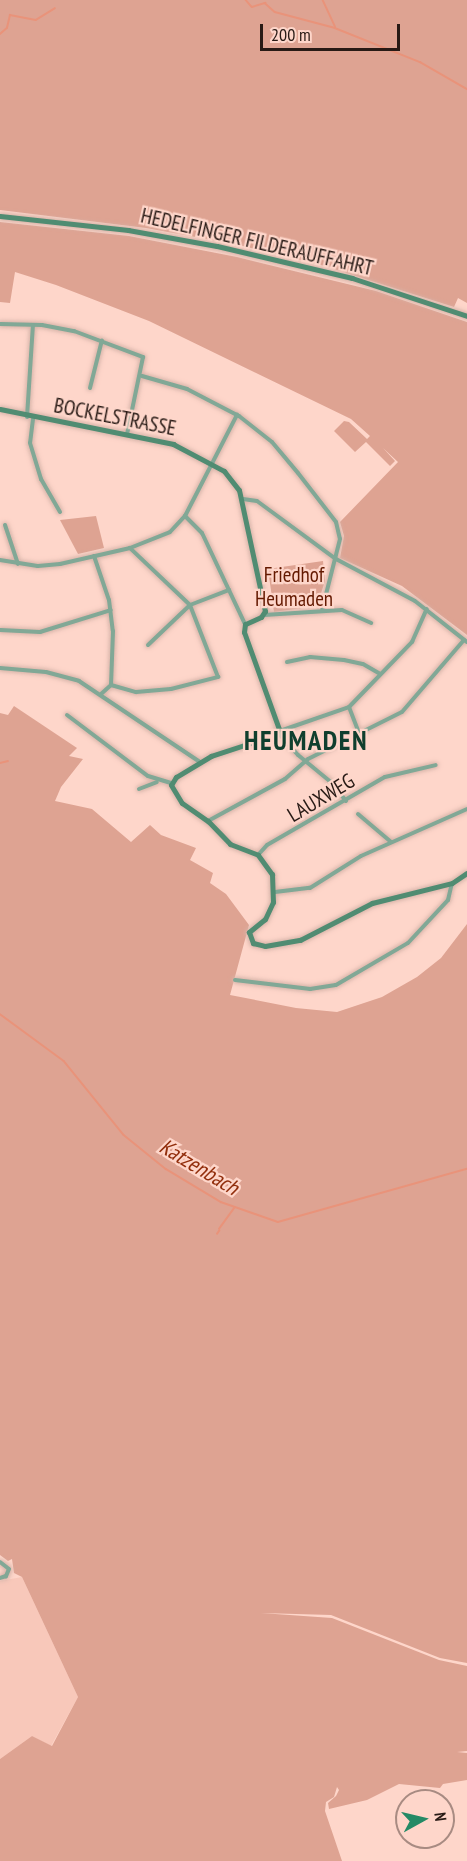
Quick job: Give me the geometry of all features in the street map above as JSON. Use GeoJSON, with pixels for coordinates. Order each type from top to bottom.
{"type":"FeatureCollection","features":[{"type":"Feature","properties":{"kind":"street","name":"HEDELFINGER FILDERAUFFAHRT"},"geometry":{"type":"LineString","coordinates":[[0,216],[119,229],[226,248],[352,278],[467,316]]}},
{"type":"Feature","properties":{"kind":"street"},"geometry":{"type":"LineString","coordinates":[[0,324],[52,326],[102,340],[143,357],[142,376],[127,434]]}},
{"type":"Feature","properties":{"kind":"street"},"geometry":{"type":"LineString","coordinates":[[33,325],[30,443],[41,479],[60,513]]}},
{"type":"Feature","properties":{"kind":"street"},"geometry":{"type":"LineString","coordinates":[[90,388],[102,340]]}},
{"type":"Feature","properties":{"kind":"street"},"geometry":{"type":"LineString","coordinates":[[142,376],[187,389],[237,415],[286,458],[336,522],[340,539],[322,610]]}},
{"type":"Feature","properties":{"kind":"street","name":"BOCKELSTRASSE"},"geometry":{"type":"LineString","coordinates":[[0,409],[30,418],[173,444],[213,464],[231,477],[243,499],[264,615]]}},
{"type":"Feature","properties":{"kind":"street"},"geometry":{"type":"LineString","coordinates":[[0,560],[18,565],[56,565],[130,548],[170,532],[185,516],[237,415]]}},
{"type":"Feature","properties":{"kind":"street"},"geometry":{"type":"LineString","coordinates":[[208,821],[285,779],[306,762],[402,712],[465,641],[427,609],[336,560],[257,501],[243,499]]}},
{"type":"Feature","properties":{"kind":"street"},"geometry":{"type":"LineString","coordinates":[[185,516],[202,533],[245,624],[249,646],[278,719],[278,732],[306,762],[332,783],[346,801]]}},
{"type":"Feature","properties":{"kind":"street"},"geometry":{"type":"LineString","coordinates":[[5,525],[18,565]]}},
{"type":"Feature","properties":{"kind":"street"},"geometry":{"type":"LineString","coordinates":[[111,685],[148,691],[218,677],[190,605],[130,548]]}},
{"type":"Feature","properties":{"kind":"street"},"geometry":{"type":"LineString","coordinates":[[94,556],[111,610],[111,685],[101,694]]}},
{"type":"Feature","properties":{"kind":"street"},"geometry":{"type":"LineString","coordinates":[[148,645],[190,605],[229,590]]}},
{"type":"Feature","properties":{"kind":"street"},"geometry":{"type":"LineString","coordinates":[[139,789],[158,782],[171,783],[219,752],[349,707],[412,642],[427,609]]}},
{"type":"Feature","properties":{"kind":"street"},"geometry":{"type":"LineString","coordinates":[[0,630],[40,632],[111,610]]}},
{"type":"Feature","properties":{"kind":"street"},"geometry":{"type":"LineString","coordinates":[[245,624],[264,615],[322,610],[358,615],[371,623]]}},
{"type":"Feature","properties":{"kind":"street"},"geometry":{"type":"LineString","coordinates":[[287,663],[310,657],[344,660],[363,664],[380,674]]}},
{"type":"Feature","properties":{"kind":"street"},"geometry":{"type":"LineString","coordinates":[[0,668],[64,675],[101,694],[200,763]]}},
{"type":"Feature","properties":{"kind":"street"},"geometry":{"type":"LineString","coordinates":[[349,707],[360,733]]}},
{"type":"Feature","properties":{"kind":"street"},"geometry":{"type":"LineString","coordinates":[[68,715],[158,782]]}},
{"type":"Feature","properties":{"kind":"street","name":"LAUXWEG"},"geometry":{"type":"LineString","coordinates":[[258,855],[267,845],[385,777],[436,765]]}},
{"type":"Feature","properties":{"kind":"street"},"geometry":{"type":"LineString","coordinates":[[171,783],[176,797],[208,821],[230,844],[258,855],[272,874],[275,892],[270,911],[249,932],[250,940],[257,945],[300,940],[372,903],[452,883],[467,873]]}},
{"type":"Feature","properties":{"kind":"street"},"geometry":{"type":"LineString","coordinates":[[275,892],[310,888],[392,842],[467,809]]}},
{"type":"Feature","properties":{"kind":"street"},"geometry":{"type":"LineString","coordinates":[[358,814],[392,842]]}},
{"type":"Feature","properties":{"kind":"street"},"geometry":{"type":"LineString","coordinates":[[235,980],[310,989],[336,985],[408,944],[448,900],[452,883]]}},
{"type":"Feature","properties":{"kind":"street"},"geometry":{"type":"LineString","coordinates":[[0,1562],[7,1563],[9,1571],[0,1578]]}},
{"type":"Feature","properties":{"kind":"shaded area"},"geometry":{"type":"Polygon","coordinates":[[[22,1577],[78,1697],[51,1746],[32,1736],[0,1759],[0,1581],[22,1577]]]}},
{"type":"Feature","properties":{"kind":"green space"},"geometry":{"type":"Polygon","coordinates":[[[0,0],[467,0],[467,303],[458,298],[454,307],[321,265],[239,245],[146,228],[0,210],[0,0]]]}},
{"type":"Feature","properties":{"kind":"green space"},"geometry":{"type":"Polygon","coordinates":[[[0,222],[129,236],[237,257],[376,291],[467,322],[467,635],[402,586],[340,558],[344,536],[340,522],[398,462],[383,448],[395,461],[390,466],[366,442],[355,452],[334,431],[344,421],[349,422],[367,439],[370,436],[351,419],[149,321],[56,285],[15,272],[10,303],[0,302],[0,222]]]}},
{"type":"Feature","properties":{"kind":"green space"},"geometry":{"type":"Polygon","coordinates":[[[96,516],[104,548],[78,554],[60,520],[96,516]]]}},
{"type":"Feature","properties":{"kind":"green space","name":"Friedhof Heumaden"},"geometry":{"type":"Polygon","coordinates":[[[323,561],[325,581],[317,606],[274,612],[268,569],[323,561]]]}},
{"type":"Feature","properties":{"kind":"green space"},"geometry":{"type":"Polygon","coordinates":[[[14,706],[77,748],[69,756],[83,759],[61,787],[55,801],[92,809],[131,842],[150,825],[161,835],[196,848],[190,860],[213,873],[210,883],[226,894],[249,925],[230,995],[296,1008],[337,1012],[382,997],[417,977],[441,958],[467,924],[467,1663],[440,1658],[331,1615],[261,1613],[332,1618],[439,1660],[467,1666],[467,1751],[457,1752],[467,1753],[467,1780],[443,1784],[440,1788],[399,1784],[367,1800],[329,1809],[328,1803],[336,1796],[339,1790],[337,1787],[334,1797],[326,1802],[325,1811],[342,1861],[0,1861],[0,1759],[32,1736],[52,1746],[78,1697],[22,1577],[14,1573],[12,1559],[8,1561],[0,1555],[0,713],[8,715],[14,706]]]}},
{"type":"Feature","properties":{"kind":"waterway"},"geometry":{"type":"LineString","coordinates":[[246,0],[252,7],[265,3],[275,12],[335,28],[420,62],[467,89]]}},
{"type":"Feature","properties":{"kind":"waterway"},"geometry":{"type":"LineString","coordinates":[[323,0],[335,26]]}},
{"type":"Feature","properties":{"kind":"waterway"},"geometry":{"type":"LineString","coordinates":[[0,34],[7,28],[10,15],[36,20],[55,8]]}},
{"type":"Feature","properties":{"kind":"waterway"},"geometry":{"type":"LineString","coordinates":[[0,763],[8,761]]}},
{"type":"Feature","properties":{"kind":"waterway","name":"Katzenbach"},"geometry":{"type":"LineString","coordinates":[[0,1014],[64,1061],[124,1135],[166,1169],[221,1202],[278,1222],[467,1169]]}},
{"type":"Feature","properties":{"kind":"waterway"},"geometry":{"type":"LineString","coordinates":[[219,1229],[234,1208]]}},
{"type":"Feature","properties":{"kind":"district","name":"HEUMADEN"},"geometry":{"type":"Point","coordinates":[306,741]}}]}
